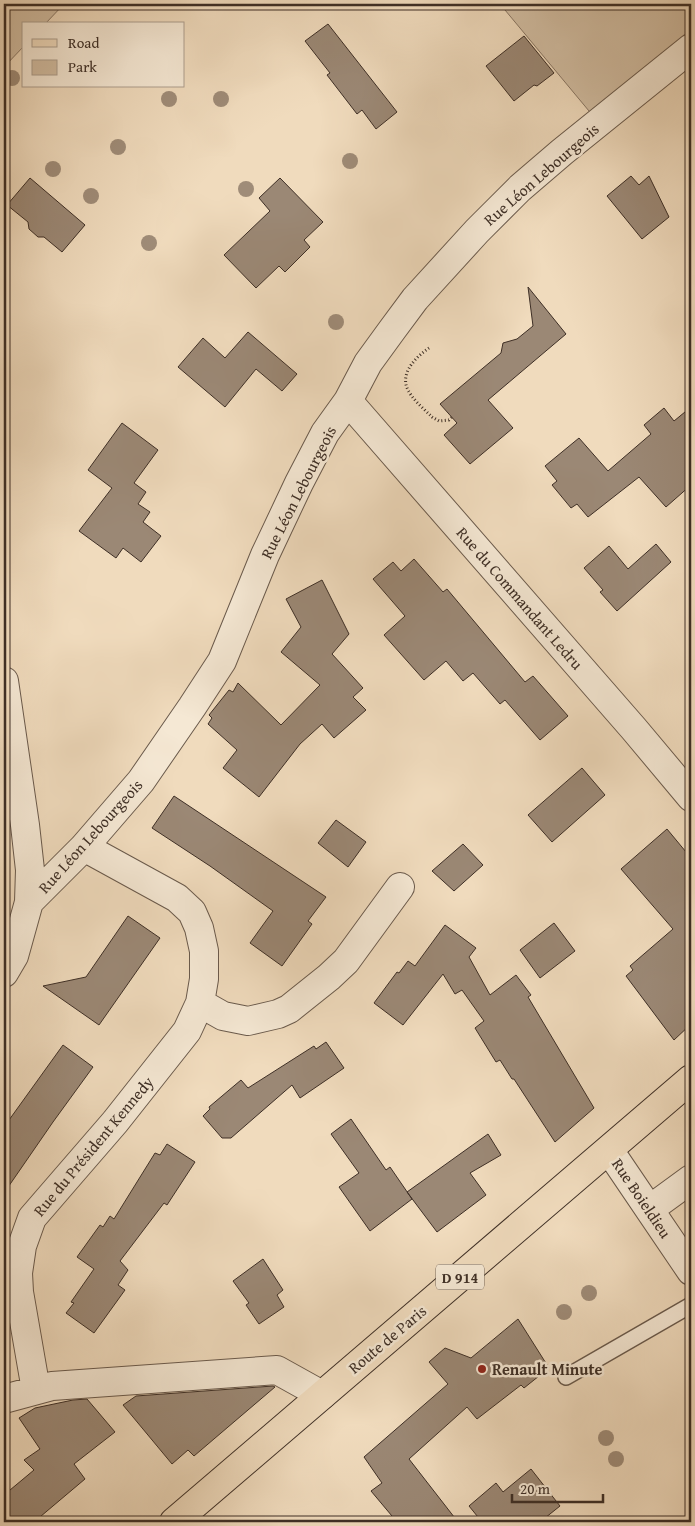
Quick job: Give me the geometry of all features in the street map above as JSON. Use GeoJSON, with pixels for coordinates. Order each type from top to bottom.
{"type":"FeatureCollection","features":[{"type":"Feature","properties":{"kind":"main road","name":"Route de Paris"},"geometry":{"type":"LineString","coordinates":[[174,1522],[691,1078]]}},
{"type":"Feature","properties":{"kind":"street","name":"Rue Léon Lebourgeois"},"geometry":{"type":"LineString","coordinates":[[4,973],[14,956],[29,902],[84,847],[141,781],[222,661],[265,555],[325,433],[348,401],[368,363],[404,314],[478,231],[520,188],[691,48]]}},
{"type":"Feature","properties":{"kind":"street","name":"Rue du Commandant Ledru"},"geometry":{"type":"LineString","coordinates":[[348,401],[628,721],[691,797]]}},
{"type":"Feature","properties":{"kind":"street"},"geometry":{"type":"LineString","coordinates":[[4,681],[12,784],[30,870],[29,902]]}},
{"type":"Feature","properties":{"kind":"street","name":"Rue du Président Kennedy"},"geometry":{"type":"LineString","coordinates":[[36,1390],[19,1292],[18,1273],[22,1246],[32,1218],[115,1122],[187,1031],[200,1003],[204,979],[204,951],[199,928],[192,912],[177,898],[84,847]]}},
{"type":"Feature","properties":{"kind":"street"},"geometry":{"type":"LineString","coordinates":[[200,1003],[223,1016],[248,1021],[278,1014],[289,1009],[346,961],[400,887]]}},
{"type":"Feature","properties":{"kind":"street","name":"Rue Boieldieu"},"geometry":{"type":"LineString","coordinates":[[609,1150],[689,1263]]}},
{"type":"Feature","properties":{"kind":"street"},"geometry":{"type":"LineString","coordinates":[[650,1209],[691,1179]]}},
{"type":"Feature","properties":{"kind":"street"},"geometry":{"type":"LineString","coordinates":[[4,1399],[52,1386],[277,1370],[322,1395]]}},
{"type":"Feature","properties":{"kind":"lane"},"geometry":{"type":"LineString","coordinates":[[566,1377],[691,1305]]}},
{"type":"Feature","properties":{"kind":"path"},"geometry":{"type":"LineString","coordinates":[[429,348],[411,363],[406,379],[408,390],[436,420],[449,420],[452,417]]}},
{"type":"Feature","properties":{"kind":"green space"},"geometry":{"type":"Polygon","coordinates":[[[4,4],[64,4],[47,22],[22,22],[22,48],[4,67],[4,4]]]}},
{"type":"Feature","properties":{"kind":"green space"},"geometry":{"type":"Polygon","coordinates":[[[500,4],[691,4],[691,38],[594,117],[500,4]]]}},
{"type":"Feature","properties":{"kind":"building"},"geometry":{"type":"Polygon","coordinates":[[[328,24],[397,112],[376,129],[362,110],[357,114],[327,75],[330,73],[305,41],[328,24]]]}},
{"type":"Feature","properties":{"kind":"building"},"geometry":{"type":"Polygon","coordinates":[[[524,36],[554,73],[537,86],[534,85],[514,101],[486,66],[524,36]]]}},
{"type":"Feature","properties":{"kind":"building"},"geometry":{"type":"Polygon","coordinates":[[[631,176],[639,185],[649,176],[669,217],[642,239],[607,196],[631,176]]]}},
{"type":"Feature","properties":{"kind":"building"},"geometry":{"type":"Polygon","coordinates":[[[30,178],[85,225],[62,252],[44,237],[38,237],[29,229],[28,222],[7,205],[30,178]]]}},
{"type":"Feature","properties":{"kind":"building"},"geometry":{"type":"Polygon","coordinates":[[[280,178],[323,222],[304,240],[310,247],[285,272],[279,266],[256,288],[224,255],[270,211],[259,198],[280,178]]]}},
{"type":"Feature","properties":{"kind":"building"},"geometry":{"type":"Polygon","coordinates":[[[528,287],[566,334],[488,400],[513,428],[470,464],[444,435],[457,423],[440,404],[501,353],[503,343],[517,339],[533,326],[528,287]]]}},
{"type":"Feature","properties":{"kind":"building"},"geometry":{"type":"Polygon","coordinates":[[[248,332],[297,374],[282,391],[256,369],[225,407],[178,367],[203,338],[225,358],[248,332]]]}},
{"type":"Feature","properties":{"kind":"building"},"geometry":{"type":"Polygon","coordinates":[[[691,407],[691,485],[666,507],[639,477],[588,517],[577,504],[571,508],[552,485],[557,481],[545,466],[579,438],[608,471],[651,434],[644,425],[664,408],[674,421],[691,407]]]}},
{"type":"Feature","properties":{"kind":"building"},"geometry":{"type":"Polygon","coordinates":[[[122,423],[158,450],[134,483],[146,492],[138,504],[150,512],[143,522],[161,536],[141,562],[123,548],[116,558],[79,531],[112,488],[88,470],[122,423]]]}},
{"type":"Feature","properties":{"kind":"building"},"geometry":{"type":"Polygon","coordinates":[[[656,544],[671,562],[617,611],[600,592],[603,590],[584,568],[609,546],[628,569],[656,544]]]}},
{"type":"Feature","properties":{"kind":"building"},"geometry":{"type":"Polygon","coordinates":[[[414,559],[443,592],[447,589],[525,682],[533,676],[568,716],[540,740],[505,700],[500,704],[473,673],[463,681],[446,661],[424,680],[384,635],[405,616],[373,579],[393,562],[401,571],[414,559]]]}},
{"type":"Feature","properties":{"kind":"building"},"geometry":{"type":"Polygon","coordinates":[[[322,580],[349,634],[332,654],[363,688],[353,697],[366,710],[334,738],[322,724],[300,744],[259,797],[223,768],[237,750],[208,724],[212,718],[209,715],[229,690],[233,692],[238,683],[281,725],[320,685],[281,652],[301,627],[286,599],[322,580]]]}},
{"type":"Feature","properties":{"kind":"building"},"geometry":{"type":"Polygon","coordinates":[[[582,768],[605,795],[552,842],[528,815],[582,768]]]}},
{"type":"Feature","properties":{"kind":"building"},"geometry":{"type":"Polygon","coordinates":[[[174,796],[326,897],[308,921],[312,924],[282,966],[250,943],[273,911],[152,828],[174,796]]]}},
{"type":"Feature","properties":{"kind":"building"},"geometry":{"type":"Polygon","coordinates":[[[336,820],[366,842],[348,867],[318,843],[336,820]]]}},
{"type":"Feature","properties":{"kind":"building"},"geometry":{"type":"Polygon","coordinates":[[[667,829],[691,858],[691,1024],[674,1040],[626,976],[633,970],[630,966],[673,929],[621,869],[667,829]]]}},
{"type":"Feature","properties":{"kind":"building"},"geometry":{"type":"Polygon","coordinates":[[[463,844],[483,865],[454,891],[432,871],[463,844]]]}},
{"type":"Feature","properties":{"kind":"building"},"geometry":{"type":"Polygon","coordinates":[[[128,916],[160,938],[99,1025],[43,986],[86,977],[128,916]]]}},
{"type":"Feature","properties":{"kind":"building"},"geometry":{"type":"Polygon","coordinates":[[[554,923],[575,951],[540,978],[520,950],[554,923]]]}},
{"type":"Feature","properties":{"kind":"building"},"geometry":{"type":"Polygon","coordinates":[[[445,925],[476,948],[469,957],[490,995],[516,975],[531,995],[528,997],[594,1108],[555,1142],[514,1079],[512,1079],[500,1060],[496,1062],[475,1028],[484,1021],[462,990],[455,994],[443,974],[403,1025],[374,1003],[397,972],[399,973],[408,961],[415,966],[445,925]]]}},
{"type":"Feature","properties":{"kind":"building"},"geometry":{"type":"Polygon","coordinates":[[[326,1042],[344,1068],[300,1098],[292,1085],[231,1138],[222,1138],[203,1116],[210,1109],[209,1107],[241,1080],[248,1088],[314,1046],[316,1049],[326,1042]]]}},
{"type":"Feature","properties":{"kind":"building"},"geometry":{"type":"Polygon","coordinates":[[[63,1045],[93,1067],[4,1193],[4,1127],[63,1045]]]}},
{"type":"Feature","properties":{"kind":"building"},"geometry":{"type":"Polygon","coordinates":[[[351,1119],[386,1170],[390,1167],[412,1199],[370,1231],[339,1187],[359,1173],[331,1134],[351,1119]]]}},
{"type":"Feature","properties":{"kind":"building"},"geometry":{"type":"Polygon","coordinates":[[[488,1134],[501,1155],[470,1173],[486,1195],[437,1232],[407,1192],[488,1134]]]}},
{"type":"Feature","properties":{"kind":"building"},"geometry":{"type":"Polygon","coordinates":[[[167,1144],[195,1162],[167,1205],[164,1203],[120,1261],[128,1270],[118,1285],[125,1290],[94,1333],[66,1313],[74,1303],[71,1302],[94,1269],[77,1257],[100,1225],[103,1227],[110,1216],[114,1219],[155,1153],[160,1155],[167,1144]]]}},
{"type":"Feature","properties":{"kind":"building"},"geometry":{"type":"Polygon","coordinates":[[[263,1259],[283,1290],[277,1295],[284,1307],[259,1324],[246,1305],[249,1303],[233,1281],[263,1259]]]}},
{"type":"Feature","properties":{"kind":"building"},"geometry":{"type":"Polygon","coordinates":[[[518,1319],[549,1368],[524,1388],[521,1385],[477,1419],[467,1407],[409,1459],[458,1522],[397,1522],[371,1491],[382,1483],[364,1457],[448,1384],[429,1362],[445,1348],[471,1358],[518,1319]]]}},
{"type":"Feature","properties":{"kind":"building"},"geometry":{"type":"Polygon","coordinates":[[[275,1387],[194,1456],[188,1450],[172,1464],[123,1405],[136,1396],[275,1387]]]}},
{"type":"Feature","properties":{"kind":"building"},"geometry":{"type":"Polygon","coordinates":[[[87,1399],[115,1432],[74,1464],[85,1479],[34,1522],[4,1522],[4,1495],[34,1470],[24,1460],[40,1449],[19,1418],[35,1408],[87,1399]]]}},
{"type":"Feature","properties":{"kind":"building"},"geometry":{"type":"Polygon","coordinates":[[[531,1469],[560,1506],[540,1522],[482,1522],[469,1506],[496,1483],[503,1492],[531,1469]]]}},
{"type":"Feature","properties":{"kind":"place","name":"Renault Minute"},"geometry":{"type":"Point","coordinates":[482,1369]}}]}
